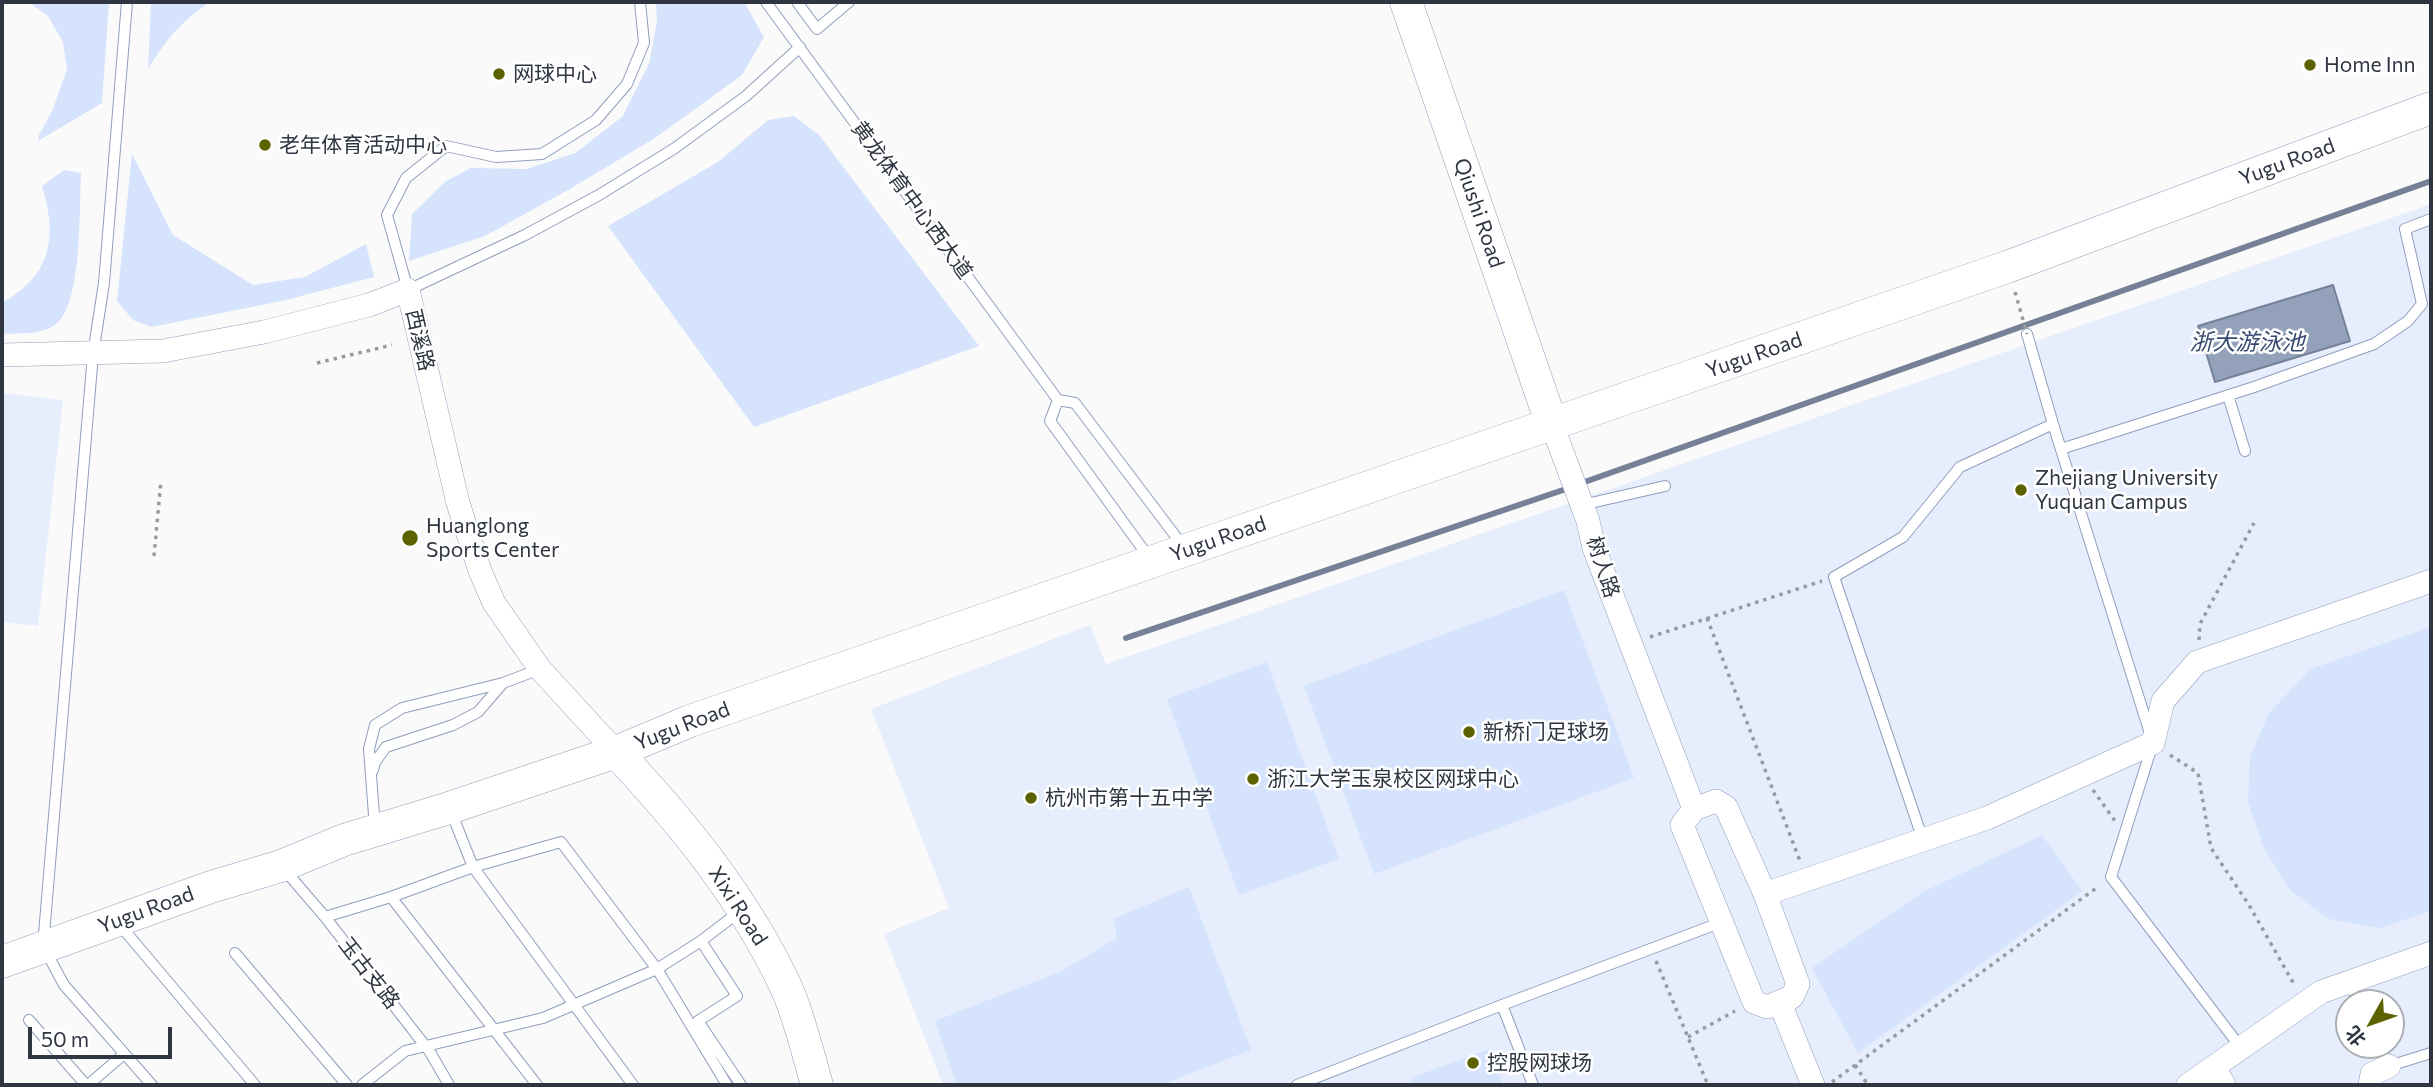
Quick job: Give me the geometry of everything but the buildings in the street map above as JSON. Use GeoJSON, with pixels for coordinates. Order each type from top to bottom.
{"type":"FeatureCollection","features":[{"type":"Feature","properties":{"kind":"main road","name":"Qiushi Road"},"geometry":{"type":"LineString","coordinates":[[1406,2],[1557,439]]}},
{"type":"Feature","properties":{"kind":"main road","name":"Yugu Road"},"geometry":{"type":"LineString","coordinates":[[2,962],[211,887],[281,866],[344,840],[616,752],[690,721],[1186,550],[1557,439],[2431,108]]}},
{"type":"Feature","properties":{"kind":"main road","name":"Xixi Road"},"geometry":{"type":"LineString","coordinates":[[616,752],[665,804],[714,866],[743,909],[788,991],[817,1085]]}},
{"type":"Feature","properties":{"kind":"street","name":"西溪路"},"geometry":{"type":"LineString","coordinates":[[2,355],[163,351],[264,332],[369,305],[408,290],[458,503],[480,571],[494,603],[540,669],[616,752]]}},
{"type":"Feature","properties":{"kind":"street"},"geometry":{"type":"LineString","coordinates":[[1557,439],[1590,527]]}},
{"type":"Feature","properties":{"kind":"street","name":"树人路"},"geometry":{"type":"LineString","coordinates":[[1590,527],[1601,543],[1641,640],[1700,807]]}},
{"type":"Feature","properties":{"kind":"street","name":"树人路"},"geometry":{"type":"LineString","coordinates":[[1590,527],[1594,548],[1700,807]]}},
{"type":"Feature","properties":{"kind":"street"},"geometry":{"type":"LineString","coordinates":[[1765,894],[1987,818],[2152,743],[2163,701],[2197,662],[2431,581]]}},
{"type":"Feature","properties":{"kind":"street"},"geometry":{"type":"LineString","coordinates":[[1716,801],[1726,807],[1765,894],[1797,984],[1792,998],[1767,1007],[1754,1002],[1682,825],[1700,807],[1716,801]]}},
{"type":"Feature","properties":{"kind":"street"},"geometry":{"type":"LineString","coordinates":[[2362,989],[2431,953]]}},
{"type":"Feature","properties":{"kind":"street"},"geometry":{"type":"LineString","coordinates":[[2188,1085],[2219,1076],[2241,1048],[2321,992],[2335,992]]}},
{"type":"Feature","properties":{"kind":"street"},"geometry":{"type":"LineString","coordinates":[[1780,1003],[1813,1085]]}},
{"type":"Feature","properties":{"kind":"street"},"geometry":{"type":"LineString","coordinates":[[2370,1085],[2372,1074],[2389,1066]]}},
{"type":"Feature","properties":{"kind":"lane"},"geometry":{"type":"LineString","coordinates":[[127,2],[104,283],[93,354],[43,946],[64,985],[152,1085]]}},
{"type":"Feature","properties":{"kind":"lane"},"geometry":{"type":"LineString","coordinates":[[640,2],[644,43],[627,84],[596,120],[542,154],[496,156],[446,146],[406,178],[387,215],[408,290],[526,235],[675,148],[747,96],[800,47]]}},
{"type":"Feature","properties":{"kind":"lane","name":"黄龙体育中心西大道"},"geometry":{"type":"LineString","coordinates":[[765,2],[1058,400],[1075,403],[1186,550]]}},
{"type":"Feature","properties":{"kind":"lane"},"geometry":{"type":"LineString","coordinates":[[797,2],[817,29],[849,2]]}},
{"type":"Feature","properties":{"kind":"lane"},"geometry":{"type":"LineString","coordinates":[[2061,449],[2374,344],[2407,321],[2422,304],[2405,229],[2431,219]]}},
{"type":"Feature","properties":{"kind":"lane"},"geometry":{"type":"LineString","coordinates":[[2418,287],[2431,288]]}},
{"type":"Feature","properties":{"kind":"lane"},"geometry":{"type":"LineString","coordinates":[[2027,334],[2152,743],[2111,877],[2241,1048]]}},
{"type":"Feature","properties":{"kind":"lane"},"geometry":{"type":"LineString","coordinates":[[2228,395],[2245,451]]}},
{"type":"Feature","properties":{"kind":"lane"},"geometry":{"type":"LineString","coordinates":[[1058,400],[1050,421],[1152,562]]}},
{"type":"Feature","properties":{"kind":"lane"},"geometry":{"type":"LineString","coordinates":[[1923,840],[1834,577],[1903,537],[1960,467],[2053,424]]}},
{"type":"Feature","properties":{"kind":"lane"},"geometry":{"type":"LineString","coordinates":[[1580,499],[1665,486]]}},
{"type":"Feature","properties":{"kind":"lane"},"geometry":{"type":"LineString","coordinates":[[376,831],[369,749],[375,725],[402,708],[503,682],[540,669]]}},
{"type":"Feature","properties":{"kind":"lane"},"geometry":{"type":"LineString","coordinates":[[371,780],[375,762],[386,747],[453,725],[478,712],[503,682]]}},
{"type":"Feature","properties":{"kind":"lane"},"geometry":{"type":"LineString","coordinates":[[449,808],[473,867],[633,1085]]}},
{"type":"Feature","properties":{"kind":"lane"},"geometry":{"type":"LineString","coordinates":[[325,917],[391,897],[473,867],[561,842],[657,969],[727,1085]]}},
{"type":"Feature","properties":{"kind":"lane","name":"玉古支路"},"geometry":{"type":"LineString","coordinates":[[281,866],[325,917],[425,1045],[449,1085]]}},
{"type":"Feature","properties":{"kind":"lane"},"geometry":{"type":"LineString","coordinates":[[391,897],[537,1085]]}},
{"type":"Feature","properties":{"kind":"lane"},"geometry":{"type":"LineString","coordinates":[[362,1085],[405,1051],[543,1018],[657,969],[701,942],[743,909]]}},
{"type":"Feature","properties":{"kind":"lane"},"geometry":{"type":"LineString","coordinates":[[117,921],[255,1085]]}},
{"type":"Feature","properties":{"kind":"lane"},"geometry":{"type":"LineString","coordinates":[[1297,1085],[1722,922]]}},
{"type":"Feature","properties":{"kind":"lane"},"geometry":{"type":"LineString","coordinates":[[701,942],[737,996],[698,1021],[741,1085]]}},
{"type":"Feature","properties":{"kind":"lane"},"geometry":{"type":"LineString","coordinates":[[235,953],[347,1085]]}},
{"type":"Feature","properties":{"kind":"lane"},"geometry":{"type":"LineString","coordinates":[[1502,1005],[1533,1085]]}},
{"type":"Feature","properties":{"kind":"lane"},"geometry":{"type":"LineString","coordinates":[[29,1020],[87,1085],[124,1054]]}},
{"type":"Feature","properties":{"kind":"lane"},"geometry":{"type":"LineString","coordinates":[[2386,1059],[2389,1066],[2431,1053]]}},
{"type":"Feature","properties":{"kind":"path"},"geometry":{"type":"LineString","coordinates":[[2015,292],[2027,334]]}},
{"type":"Feature","properties":{"kind":"path"},"geometry":{"type":"LineString","coordinates":[[317,363],[393,345]]}},
{"type":"Feature","properties":{"kind":"path"},"geometry":{"type":"LineString","coordinates":[[153,556],[161,480]]}},
{"type":"Feature","properties":{"kind":"path"},"geometry":{"type":"LineString","coordinates":[[2197,662],[2200,624],[2254,523]]}},
{"type":"Feature","properties":{"kind":"path"},"geometry":{"type":"LineString","coordinates":[[1641,640],[1834,577]]}},
{"type":"Feature","properties":{"kind":"path"},"geometry":{"type":"LineString","coordinates":[[1707,618],[1807,879]]}},
{"type":"Feature","properties":{"kind":"path"},"geometry":{"type":"LineString","coordinates":[[2152,743],[2198,773],[2211,848],[2249,905],[2305,1004]]}},
{"type":"Feature","properties":{"kind":"path"},"geometry":{"type":"LineString","coordinates":[[2096,796],[2124,834]]}},
{"type":"Feature","properties":{"kind":"path"},"geometry":{"type":"LineString","coordinates":[[1827,1085],[2111,877]]}},
{"type":"Feature","properties":{"kind":"path"},"geometry":{"type":"LineString","coordinates":[[1651,948],[1708,1085]]}},
{"type":"Feature","properties":{"kind":"path"},"geometry":{"type":"LineString","coordinates":[[1688,1037],[1754,1002]]}},
{"type":"Feature","properties":{"kind":"path"},"geometry":{"type":"LineString","coordinates":[[1855,1065],[1868,1085]]}},
{"type":"Feature","properties":{"kind":"shaded area"},"geometry":{"type":"Polygon","coordinates":[[[28,2],[109,2],[102,103],[38,141],[67,69],[63,42],[48,16],[28,2]]]}},
{"type":"Feature","properties":{"kind":"shaded area"},"geometry":{"type":"Polygon","coordinates":[[[151,2],[210,2],[175,32],[148,69],[151,2]]]}},
{"type":"Feature","properties":{"kind":"shaded area"},"geometry":{"type":"Polygon","coordinates":[[[656,2],[744,2],[764,37],[742,75],[655,138],[485,236],[409,261],[412,214],[446,181],[471,168],[527,169],[575,153],[622,117],[649,64],[657,21],[656,2]]]}},
{"type":"Feature","properties":{"kind":"shaded area"},"geometry":{"type":"Polygon","coordinates":[[[794,116],[819,135],[979,346],[754,427],[608,226],[718,162],[768,120],[794,116]]]}},
{"type":"Feature","properties":{"kind":"shaded area"},"geometry":{"type":"Polygon","coordinates":[[[132,154],[173,235],[253,285],[305,277],[366,244],[374,277],[282,301],[152,327],[133,320],[117,301],[132,154]]]}},
{"type":"Feature","properties":{"kind":"shaded area"},"geometry":{"type":"Polygon","coordinates":[[[64,170],[81,173],[78,254],[71,297],[64,314],[55,325],[29,333],[2,334],[2,303],[31,280],[46,254],[49,223],[42,186],[64,170]]]}},
{"type":"Feature","properties":{"kind":"shaded area","name":"Zhejiang University Yuquan Campus"},"geometry":{"type":"Polygon","coordinates":[[[2431,204],[2431,1085],[943,1085],[884,934],[949,908],[871,709],[1090,625],[1106,664],[2431,204]]]}},
{"type":"Feature","properties":{"kind":"shaded area"},"geometry":{"type":"Polygon","coordinates":[[[2,393],[63,400],[38,626],[2,622],[2,393]]]}},
{"type":"Feature","properties":{"kind":"shaded area","name":"新桥门足球场"},"geometry":{"type":"Polygon","coordinates":[[[1564,590],[1634,778],[1374,874],[1304,686],[1564,590]]]}},
{"type":"Feature","properties":{"kind":"shaded area"},"geometry":{"type":"Polygon","coordinates":[[[2431,627],[2431,911],[2381,928],[2329,919],[2290,890],[2264,848],[2248,802],[2250,756],[2269,713],[2311,669],[2431,627]]]}},
{"type":"Feature","properties":{"kind":"shaded area","name":"浙江大学玉泉校区网球中心"},"geometry":{"type":"Polygon","coordinates":[[[1267,662],[1339,859],[1239,895],[1167,699],[1267,662]]]}},
{"type":"Feature","properties":{"kind":"shaded area"},"geometry":{"type":"Polygon","coordinates":[[[2042,835],[2082,891],[1858,1053],[1812,968],[1923,892],[2042,835]]]}},
{"type":"Feature","properties":{"kind":"shaded area"},"geometry":{"type":"Polygon","coordinates":[[[1189,887],[1251,1050],[1161,1085],[957,1085],[935,1021],[1062,971],[1117,938],[1113,919],[1189,887]]]}},
{"type":"Feature","properties":{"kind":"shaded area","name":"控股网球场"},"geometry":{"type":"Polygon","coordinates":[[[1489,1049],[1503,1085],[1414,1085],[1411,1078],[1489,1049]]]}},
{"type":"Feature","properties":{"kind":"water","name":"浙大游泳池"},"geometry":{"type":"Polygon","coordinates":[[[2333,285],[2350,341],[2215,382],[2198,326],[2333,285]]]}},
{"type":"Feature","properties":{"kind":"waterway"},"geometry":{"type":"LineString","coordinates":[[1579,484],[2431,181]]}},
{"type":"Feature","properties":{"kind":"waterway"},"geometry":{"type":"LineString","coordinates":[[1126,638],[1569,488]]}},
{"type":"Feature","properties":{"kind":"place","name":"Home Inn"},"geometry":{"type":"Point","coordinates":[2310,65]}},
{"type":"Feature","properties":{"kind":"place","name":"网球中心"},"geometry":{"type":"Point","coordinates":[499,74]}},
{"type":"Feature","properties":{"kind":"place","name":"老年体育活动中心"},"geometry":{"type":"Point","coordinates":[265,145]}},
{"type":"Feature","properties":{"kind":"place","name":"Zhejiang University Yuquan Campus"},"geometry":{"type":"Point","coordinates":[2021,490]}},
{"type":"Feature","properties":{"kind":"place","name":"Huanglong Sports Center"},"geometry":{"type":"Point","coordinates":[410,538]}},
{"type":"Feature","properties":{"kind":"place","name":"新桥门足球场"},"geometry":{"type":"Point","coordinates":[1469,732]}},
{"type":"Feature","properties":{"kind":"place","name":"浙江大学玉泉校区网球中心"},"geometry":{"type":"Point","coordinates":[1253,779]}},
{"type":"Feature","properties":{"kind":"place","name":"杭州市第十五中学"},"geometry":{"type":"Point","coordinates":[1031,798]}},
{"type":"Feature","properties":{"kind":"place","name":"控股网球场"},"geometry":{"type":"Point","coordinates":[1473,1063]}}]}
